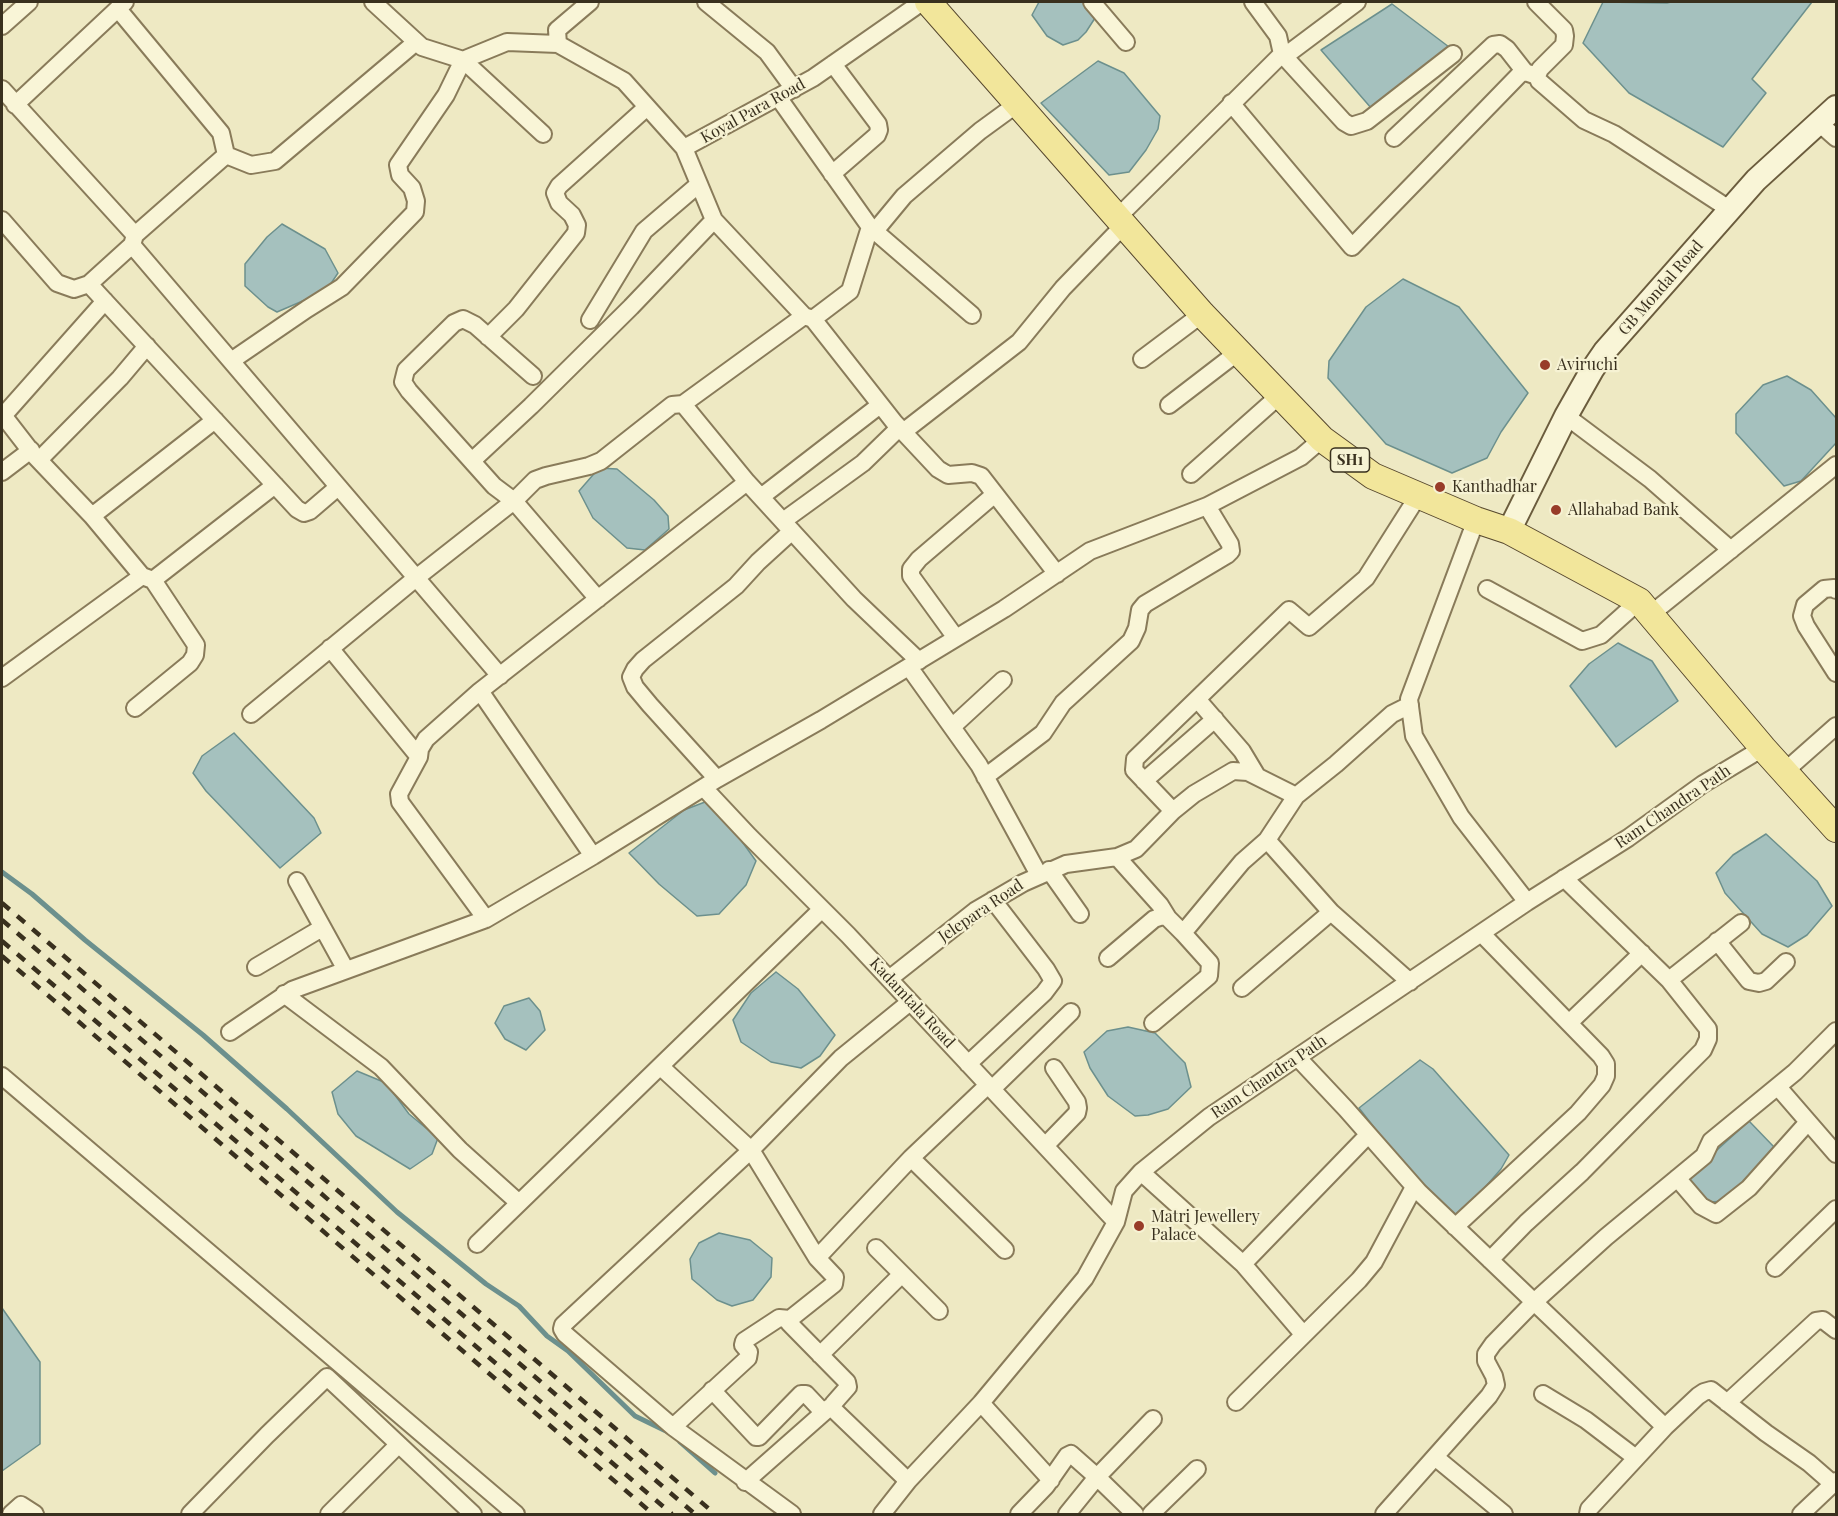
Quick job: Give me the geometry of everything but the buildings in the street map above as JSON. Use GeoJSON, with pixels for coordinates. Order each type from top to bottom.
{"type":"FeatureCollection","features":[{"type":"Feature","properties":{"kind":"main road","name":"SH1"},"geometry":{"type":"LineString","coordinates":[[928,2],[1202,314],[1322,439],[1373,476],[1476,520],[1509,531],[1645,608],[1763,748],[1836,829]]}},
{"type":"Feature","properties":{"kind":"street"},"geometry":{"type":"LineString","coordinates":[[2,26],[29,2]]}},
{"type":"Feature","properties":{"kind":"street"},"geometry":{"type":"LineString","coordinates":[[373,2],[422,47],[463,60],[543,134]]}},
{"type":"Feature","properties":{"kind":"street"},"geometry":{"type":"LineString","coordinates":[[558,44],[557,30],[590,2]]}},
{"type":"Feature","properties":{"kind":"street"},"geometry":{"type":"LineString","coordinates":[[706,2],[766,52],[794,89]]}},
{"type":"Feature","properties":{"kind":"street","name":"Koyal Para Road"},"geometry":{"type":"LineString","coordinates":[[463,60],[507,42],[558,44],[624,81],[684,148],[794,89],[922,2]]}},
{"type":"Feature","properties":{"kind":"street"},"geometry":{"type":"LineString","coordinates":[[1092,2],[1126,42]]}},
{"type":"Feature","properties":{"kind":"street"},"geometry":{"type":"LineString","coordinates":[[1253,2],[1278,36],[1284,55],[1344,122],[1351,126],[1367,121],[1453,54]]}},
{"type":"Feature","properties":{"kind":"street"},"geometry":{"type":"LineString","coordinates":[[787,526],[901,430],[1019,342],[1120,222],[1231,103],[1284,55],[1357,2]]}},
{"type":"Feature","properties":{"kind":"street"},"geometry":{"type":"LineString","coordinates":[[1231,103],[1352,247],[1520,74],[1531,74],[1540,69],[1564,45],[1564,30],[1536,2]]}},
{"type":"Feature","properties":{"kind":"street"},"geometry":{"type":"LineString","coordinates":[[226,155],[221,133],[122,5],[7,100],[133,240],[231,361],[500,676]]}},
{"type":"Feature","properties":{"kind":"street"},"geometry":{"type":"LineString","coordinates":[[226,155],[251,165],[275,161],[416,42]]}},
{"type":"Feature","properties":{"kind":"street"},"geometry":{"type":"LineString","coordinates":[[1394,138],[1493,45],[1500,44],[1584,120],[1614,134],[1729,209]]}},
{"type":"Feature","properties":{"kind":"street"},"geometry":{"type":"LineString","coordinates":[[231,361],[342,287],[415,212],[416,201],[412,188],[400,175],[398,165],[446,95],[463,60]]}},
{"type":"Feature","properties":{"kind":"street"},"geometry":{"type":"LineString","coordinates":[[832,174],[877,135],[879,130],[878,124],[833,64]]}},
{"type":"Feature","properties":{"kind":"street"},"geometry":{"type":"LineString","coordinates":[[778,97],[872,229],[972,315]]}},
{"type":"Feature","properties":{"kind":"street"},"geometry":{"type":"LineString","coordinates":[[251,714],[416,578],[514,501],[536,480],[601,461],[672,405],[683,404],[808,317],[850,291],[872,229],[904,196],[980,131],[1017,104]]}},
{"type":"Feature","properties":{"kind":"street"},"geometry":{"type":"LineString","coordinates":[[488,337],[516,309],[576,233],[577,225],[572,215],[559,203],[555,193],[559,186],[647,107]]}},
{"type":"Feature","properties":{"kind":"street","name":"GB Mondal Road"},"geometry":{"type":"LineString","coordinates":[[1509,531],[1566,417],[1605,351],[1756,180],[1836,107]]}},
{"type":"Feature","properties":{"kind":"street"},"geometry":{"type":"LineString","coordinates":[[1819,123],[1836,138]]}},
{"type":"Feature","properties":{"kind":"street"},"geometry":{"type":"LineString","coordinates":[[684,148],[714,220],[808,317],[901,430],[938,469],[948,475],[972,473],[981,476],[1057,574]]}},
{"type":"Feature","properties":{"kind":"street"},"geometry":{"type":"LineString","coordinates":[[2,220],[57,283],[74,289],[89,284],[133,240],[226,155]]}},
{"type":"Feature","properties":{"kind":"street"},"geometry":{"type":"LineString","coordinates":[[590,320],[644,231],[699,184]]}},
{"type":"Feature","properties":{"kind":"street"},"geometry":{"type":"LineString","coordinates":[[472,460],[531,406],[631,307],[714,220]]}},
{"type":"Feature","properties":{"kind":"street"},"geometry":{"type":"LineString","coordinates":[[89,284],[297,509],[304,513],[310,511],[338,487]]}},
{"type":"Feature","properties":{"kind":"street"},"geometry":{"type":"LineString","coordinates":[[105,301],[2,415],[148,578],[196,645],[195,654],[190,663],[135,708]]}},
{"type":"Feature","properties":{"kind":"street"},"geometry":{"type":"LineString","coordinates":[[1142,359],[1202,314]]}},
{"type":"Feature","properties":{"kind":"street"},"geometry":{"type":"LineString","coordinates":[[533,376],[475,325],[463,319],[454,323],[406,370],[403,382],[494,486],[514,501],[598,599]]}},
{"type":"Feature","properties":{"kind":"street"},"geometry":{"type":"LineString","coordinates":[[2,472],[35,454],[120,378],[147,346]]}},
{"type":"Feature","properties":{"kind":"street"},"geometry":{"type":"LineString","coordinates":[[1169,405],[1238,351]]}},
{"type":"Feature","properties":{"kind":"street"},"geometry":{"type":"LineString","coordinates":[[1191,474],[1280,395]]}},
{"type":"Feature","properties":{"kind":"street"},"geometry":{"type":"LineString","coordinates":[[683,404],[747,482],[914,664],[952,727],[979,765],[1044,873],[1080,914]]}},
{"type":"Feature","properties":{"kind":"street"},"geometry":{"type":"LineString","coordinates":[[761,497],[880,405]]}},
{"type":"Feature","properties":{"kind":"street"},"geometry":{"type":"LineString","coordinates":[[1566,417],[1650,479],[1731,550]]}},
{"type":"Feature","properties":{"kind":"street"},"geometry":{"type":"LineString","coordinates":[[92,516],[215,420]]}},
{"type":"Feature","properties":{"kind":"street"},"geometry":{"type":"LineString","coordinates":[[230,1032],[284,994],[486,919],[914,664],[1090,551],[1207,506],[1301,457],[1322,439]]}},
{"type":"Feature","properties":{"kind":"street"},"geometry":{"type":"LineString","coordinates":[[1487,589],[1582,641],[1593,639],[1645,608],[1731,550],[1836,465]]}},
{"type":"Feature","properties":{"kind":"street"},"geometry":{"type":"LineString","coordinates":[[486,919],[400,802],[399,794],[419,757],[420,749],[426,739],[480,691],[747,482]]}},
{"type":"Feature","properties":{"kind":"street"},"geometry":{"type":"LineString","coordinates":[[2,678],[148,578],[275,485]]}},
{"type":"Feature","properties":{"kind":"street"},"geometry":{"type":"LineString","coordinates":[[956,638],[911,576],[911,569],[919,559],[995,494]]}},
{"type":"Feature","properties":{"kind":"street"},"geometry":{"type":"LineString","coordinates":[[1173,810],[1134,770],[1135,759],[1289,610],[1308,627],[1366,578],[1418,496]]}},
{"type":"Feature","properties":{"kind":"street"},"geometry":{"type":"LineString","coordinates":[[985,777],[1042,733],[1063,704],[1131,641],[1137,628],[1140,610],[1145,604],[1231,551],[1230,544],[1207,506]]}},
{"type":"Feature","properties":{"kind":"street"},"geometry":{"type":"LineString","coordinates":[[1476,520],[1408,699],[1414,736],[1461,817],[1527,902]]}},
{"type":"Feature","properties":{"kind":"street","name":"Kadamtala Road"},"geometry":{"type":"LineString","coordinates":[[787,526],[736,586],[643,660],[634,669],[631,677],[749,836],[889,979],[1116,1222]]}},
{"type":"Feature","properties":{"kind":"street"},"geometry":{"type":"LineString","coordinates":[[1836,590],[1834,588],[1824,589],[1806,605],[1802,616],[1836,673]]}},
{"type":"Feature","properties":{"kind":"street"},"geometry":{"type":"LineString","coordinates":[[330,648],[419,757]]}},
{"type":"Feature","properties":{"kind":"street"},"geometry":{"type":"LineString","coordinates":[[952,727],[1003,680]]}},
{"type":"Feature","properties":{"kind":"street"},"geometry":{"type":"LineString","coordinates":[[480,691],[593,856]]}},
{"type":"Feature","properties":{"kind":"street"},"geometry":{"type":"LineString","coordinates":[[1197,699],[1242,751],[1257,776]]}},
{"type":"Feature","properties":{"kind":"street"},"geometry":{"type":"LineString","coordinates":[[1183,933],[1242,862],[1267,840],[1296,796],[1392,714],[1410,705]]}},
{"type":"Feature","properties":{"kind":"street"},"geometry":{"type":"LineString","coordinates":[[1144,780],[1215,719]]}},
{"type":"Feature","properties":{"kind":"street"},"geometry":{"type":"LineString","coordinates":[[1784,772],[1836,726]]}},
{"type":"Feature","properties":{"kind":"street","name":"Ram Chandra Path"},"geometry":{"type":"LineString","coordinates":[[882,1515],[908,1481],[981,1403],[1084,1278],[1116,1222],[1124,1191],[1141,1172],[1209,1117],[1527,902],[1628,838],[1703,784],[1763,748]]}},
{"type":"Feature","properties":{"kind":"street","name":"Jelepara Road"},"geometry":{"type":"LineString","coordinates":[[889,979],[957,925],[993,900],[1044,873],[1066,864],[1117,857],[1136,849],[1173,810],[1194,794],[1233,771],[1248,772],[1296,796]]}},
{"type":"Feature","properties":{"kind":"street"},"geometry":{"type":"LineString","coordinates":[[1267,840],[1331,912],[1410,982]]}},
{"type":"Feature","properties":{"kind":"street"},"geometry":{"type":"LineString","coordinates":[[1117,857],[1160,905],[1168,918],[1210,963],[1209,976],[1153,1023]]}},
{"type":"Feature","properties":{"kind":"street"},"geometry":{"type":"LineString","coordinates":[[1490,1260],[1526,1223],[1582,1172],[1702,1050],[1708,1039],[1708,1029],[1669,980],[1564,878]]}},
{"type":"Feature","properties":{"kind":"street"},"geometry":{"type":"LineString","coordinates":[[297,881],[346,970]]}},
{"type":"Feature","properties":{"kind":"street"},"geometry":{"type":"LineString","coordinates":[[969,1064],[1044,993],[1053,981],[993,900]]}},
{"type":"Feature","properties":{"kind":"street"},"geometry":{"type":"LineString","coordinates":[[477,1244],[822,909]]}},
{"type":"Feature","properties":{"kind":"street"},"geometry":{"type":"LineString","coordinates":[[1242,988],[1331,912]]}},
{"type":"Feature","properties":{"kind":"street"},"geometry":{"type":"LineString","coordinates":[[1108,958],[1154,919],[1163,916],[1168,918]]}},
{"type":"Feature","properties":{"kind":"street"},"geometry":{"type":"LineString","coordinates":[[1669,980],[1740,923]]}},
{"type":"Feature","properties":{"kind":"street"},"geometry":{"type":"LineString","coordinates":[[256,967],[322,928]]}},
{"type":"Feature","properties":{"kind":"street"},"geometry":{"type":"LineString","coordinates":[[1455,1227],[1578,1113],[1602,1085],[1606,1076],[1606,1064],[1601,1056],[1481,933]]}},
{"type":"Feature","properties":{"kind":"street"},"geometry":{"type":"LineString","coordinates":[[1717,941],[1749,981],[1759,983],[1766,981],[1786,962]]}},
{"type":"Feature","properties":{"kind":"street"},"geometry":{"type":"LineString","coordinates":[[1569,1023],[1642,953]]}},
{"type":"Feature","properties":{"kind":"street"},"geometry":{"type":"LineString","coordinates":[[284,994],[381,1067],[460,1150],[519,1203]]}},
{"type":"Feature","properties":{"kind":"street"},"geometry":{"type":"LineString","coordinates":[[792,1515],[673,1427],[564,1334],[562,1329],[563,1325],[751,1150],[841,1058],[910,1002]]}},
{"type":"Feature","properties":{"kind":"street"},"geometry":{"type":"LineString","coordinates":[[816,1258],[911,1158],[1071,1012]]}},
{"type":"Feature","properties":{"kind":"street"},"geometry":{"type":"LineString","coordinates":[[1384,1515],[1489,1396],[1496,1385],[1486,1361],[1486,1354],[1493,1344],[1534,1302],[1606,1237],[1704,1156],[1711,1141],[1795,1072],[1836,1031]]}},
{"type":"Feature","properties":{"kind":"street"},"geometry":{"type":"LineString","coordinates":[[1298,1058],[1414,1187],[1665,1427]]}},
{"type":"Feature","properties":{"kind":"street"},"geometry":{"type":"LineString","coordinates":[[661,1067],[751,1150],[816,1258],[835,1277],[836,1281],[790,1319],[779,1318],[744,1341],[743,1345],[749,1352],[748,1358],[673,1427]]}},
{"type":"Feature","properties":{"kind":"street"},"geometry":{"type":"LineString","coordinates":[[1045,1146],[1077,1113],[1078,1108],[1077,1102],[1054,1068]]}},
{"type":"Feature","properties":{"kind":"street"},"geometry":{"type":"LineString","coordinates":[[2,1076],[516,1515]]}},
{"type":"Feature","properties":{"kind":"street"},"geometry":{"type":"LineString","coordinates":[[1778,1086],[1836,1154]]}},
{"type":"Feature","properties":{"kind":"street"},"geometry":{"type":"LineString","coordinates":[[1677,1178],[1701,1206],[1716,1214],[1749,1188],[1808,1122]]}},
{"type":"Feature","properties":{"kind":"street"},"geometry":{"type":"LineString","coordinates":[[1243,1264],[1368,1135]]}},
{"type":"Feature","properties":{"kind":"street"},"geometry":{"type":"LineString","coordinates":[[911,1158],[1005,1250]]}},
{"type":"Feature","properties":{"kind":"street"},"geometry":{"type":"LineString","coordinates":[[1141,1172],[1243,1264],[1304,1334]]}},
{"type":"Feature","properties":{"kind":"street"},"geometry":{"type":"LineString","coordinates":[[1236,1402],[1359,1280],[1374,1262],[1414,1187]]}},
{"type":"Feature","properties":{"kind":"street"},"geometry":{"type":"LineString","coordinates":[[1776,1268],[1836,1209]]}},
{"type":"Feature","properties":{"kind":"street"},"geometry":{"type":"LineString","coordinates":[[876,1248],[939,1311]]}},
{"type":"Feature","properties":{"kind":"street"},"geometry":{"type":"LineString","coordinates":[[820,1355],[902,1275]]}},
{"type":"Feature","properties":{"kind":"street"},"geometry":{"type":"LineString","coordinates":[[745,1482],[828,1408],[849,1384],[790,1326],[790,1319]]}},
{"type":"Feature","properties":{"kind":"street"},"geometry":{"type":"LineString","coordinates":[[1727,1403],[1816,1321],[1824,1320],[1836,1330]]}},
{"type":"Feature","properties":{"kind":"street"},"geometry":{"type":"LineString","coordinates":[[190,1515],[340,1363]]}},
{"type":"Feature","properties":{"kind":"street"},"geometry":{"type":"LineString","coordinates":[[327,1377],[473,1515]]}},
{"type":"Feature","properties":{"kind":"street"},"geometry":{"type":"LineString","coordinates":[[712,1390],[756,1437],[759,1437],[801,1394],[806,1394],[833,1409],[908,1481]]}},
{"type":"Feature","properties":{"kind":"street"},"geometry":{"type":"LineString","coordinates":[[1587,1515],[1589,1509],[1665,1427],[1704,1392],[1712,1390],[1766,1433],[1835,1482],[1802,1515]]}},
{"type":"Feature","properties":{"kind":"street"},"geometry":{"type":"LineString","coordinates":[[1543,1394],[1586,1420],[1636,1458]]}},
{"type":"Feature","properties":{"kind":"street"},"geometry":{"type":"LineString","coordinates":[[981,1403],[1051,1479]]}},
{"type":"Feature","properties":{"kind":"street"},"geometry":{"type":"LineString","coordinates":[[1067,1515],[1097,1477],[1153,1419]]}},
{"type":"Feature","properties":{"kind":"street"},"geometry":{"type":"LineString","coordinates":[[328,1515],[398,1444]]}},
{"type":"Feature","properties":{"kind":"street"},"geometry":{"type":"LineString","coordinates":[[1019,1515],[1071,1454],[1097,1477],[1127,1512]]}},
{"type":"Feature","properties":{"kind":"street"},"geometry":{"type":"LineString","coordinates":[[1435,1457],[1504,1515]]}},
{"type":"Feature","properties":{"kind":"street"},"geometry":{"type":"LineString","coordinates":[[1151,1515],[1197,1469]]}},
{"type":"Feature","properties":{"kind":"street"},"geometry":{"type":"LineString","coordinates":[[10,1515],[21,1505],[35,1515]]}},
{"type":"Feature","properties":{"kind":"water"},"geometry":{"type":"Polygon","coordinates":[[[1039,2],[1085,2],[1095,18],[1078,40],[1063,45],[1047,36],[1032,15],[1039,2]]]}},
{"type":"Feature","properties":{"kind":"water"},"geometry":{"type":"Polygon","coordinates":[[[1603,2],[1812,2],[1752,79],[1766,93],[1723,147],[1629,93],[1583,43],[1603,2]]]}},
{"type":"Feature","properties":{"kind":"water"},"geometry":{"type":"Polygon","coordinates":[[[1392,4],[1457,53],[1378,116],[1321,50],[1392,4]]]}},
{"type":"Feature","properties":{"kind":"water"},"geometry":{"type":"Polygon","coordinates":[[[1098,61],[1124,73],[1160,116],[1158,129],[1129,172],[1109,175],[1041,103],[1098,61]]]}},
{"type":"Feature","properties":{"kind":"water"},"geometry":{"type":"Polygon","coordinates":[[[282,224],[325,249],[338,273],[326,291],[277,312],[245,286],[245,264],[267,237],[282,224]]]}},
{"type":"Feature","properties":{"kind":"water"},"geometry":{"type":"Polygon","coordinates":[[[1403,279],[1459,307],[1528,393],[1501,432],[1487,458],[1452,473],[1386,444],[1328,378],[1329,361],[1366,307],[1403,279]]]}},
{"type":"Feature","properties":{"kind":"water"},"geometry":{"type":"Polygon","coordinates":[[[1787,376],[1811,390],[1836,418],[1836,443],[1801,481],[1784,486],[1736,433],[1736,414],[1763,385],[1787,376]]]}},
{"type":"Feature","properties":{"kind":"water"},"geometry":{"type":"Polygon","coordinates":[[[599,468],[617,469],[654,500],[668,516],[669,529],[645,550],[627,548],[593,518],[579,491],[599,468]]]}},
{"type":"Feature","properties":{"kind":"water"},"geometry":{"type":"Polygon","coordinates":[[[1618,643],[1652,661],[1678,701],[1616,747],[1570,686],[1589,664],[1618,643]]]}},
{"type":"Feature","properties":{"kind":"water"},"geometry":{"type":"Polygon","coordinates":[[[234,733],[314,818],[321,833],[280,868],[206,791],[193,773],[202,756],[234,733]]]}},
{"type":"Feature","properties":{"kind":"water"},"geometry":{"type":"Polygon","coordinates":[[[705,802],[738,836],[756,861],[746,885],[719,914],[697,916],[659,884],[629,853],[684,810],[705,802]]]}},
{"type":"Feature","properties":{"kind":"water"},"geometry":{"type":"Polygon","coordinates":[[[1766,834],[1817,881],[1832,906],[1807,935],[1788,947],[1762,934],[1725,893],[1716,873],[1733,855],[1766,834]]]}},
{"type":"Feature","properties":{"kind":"water"},"geometry":{"type":"Polygon","coordinates":[[[776,972],[798,989],[835,1035],[820,1056],[801,1068],[771,1062],[741,1042],[733,1020],[751,993],[776,972]]]}},
{"type":"Feature","properties":{"kind":"water"},"geometry":{"type":"Polygon","coordinates":[[[529,998],[540,1011],[545,1030],[526,1050],[505,1039],[495,1023],[504,1006],[529,998]]]}},
{"type":"Feature","properties":{"kind":"water"},"geometry":{"type":"Polygon","coordinates":[[[1128,1027],[1155,1033],[1185,1063],[1191,1087],[1168,1109],[1135,1116],[1108,1096],[1090,1068],[1084,1052],[1107,1031],[1128,1027]]]}},
{"type":"Feature","properties":{"kind":"water"},"geometry":{"type":"Polygon","coordinates":[[[1420,1060],[1433,1069],[1509,1155],[1501,1169],[1459,1217],[1419,1185],[1359,1108],[1420,1060]]]}},
{"type":"Feature","properties":{"kind":"water"},"geometry":{"type":"Polygon","coordinates":[[[357,1071],[386,1083],[409,1114],[438,1138],[432,1154],[410,1169],[356,1136],[338,1114],[332,1092],[357,1071]]]}},
{"type":"Feature","properties":{"kind":"water"},"geometry":{"type":"Polygon","coordinates":[[[1749,1121],[1774,1147],[1727,1201],[1709,1202],[1685,1179],[1749,1121]]]}},
{"type":"Feature","properties":{"kind":"water"},"geometry":{"type":"Polygon","coordinates":[[[719,1233],[750,1240],[772,1258],[771,1277],[753,1300],[732,1306],[717,1300],[692,1279],[690,1259],[699,1243],[719,1233]]]}},
{"type":"Feature","properties":{"kind":"water"},"geometry":{"type":"Polygon","coordinates":[[[2,1308],[40,1362],[40,1444],[2,1471],[2,1308]]]}},
{"type":"Feature","properties":{"kind":"waterway"},"geometry":{"type":"LineString","coordinates":[[2,872],[32,894],[203,1035],[287,1109],[397,1212],[486,1284],[519,1306],[547,1336],[568,1351],[635,1416],[668,1432]]}},
{"type":"Feature","properties":{"kind":"waterway"},"geometry":{"type":"LineString","coordinates":[[680,1442],[715,1473]]}},
{"type":"Feature","properties":{"kind":"railway"},"geometry":{"type":"LineString","coordinates":[[2,903],[715,1514]]}},
{"type":"Feature","properties":{"kind":"railway"},"geometry":{"type":"LineString","coordinates":[[2,920],[695,1514]]}},
{"type":"Feature","properties":{"kind":"railway"},"geometry":{"type":"LineString","coordinates":[[2,941],[672,1514]]}},
{"type":"Feature","properties":{"kind":"railway"},"geometry":{"type":"LineString","coordinates":[[2,956],[653,1514]]}},
{"type":"Feature","properties":{"kind":"place","name":"Aviruchi"},"geometry":{"type":"Point","coordinates":[1545,365]}},
{"type":"Feature","properties":{"kind":"place","name":"Kanthadhar"},"geometry":{"type":"Point","coordinates":[1440,487]}},
{"type":"Feature","properties":{"kind":"place","name":"Allahabad Bank"},"geometry":{"type":"Point","coordinates":[1556,510]}},
{"type":"Feature","properties":{"kind":"place","name":"Matri Jewellery Palace"},"geometry":{"type":"Point","coordinates":[1139,1226]}}]}
